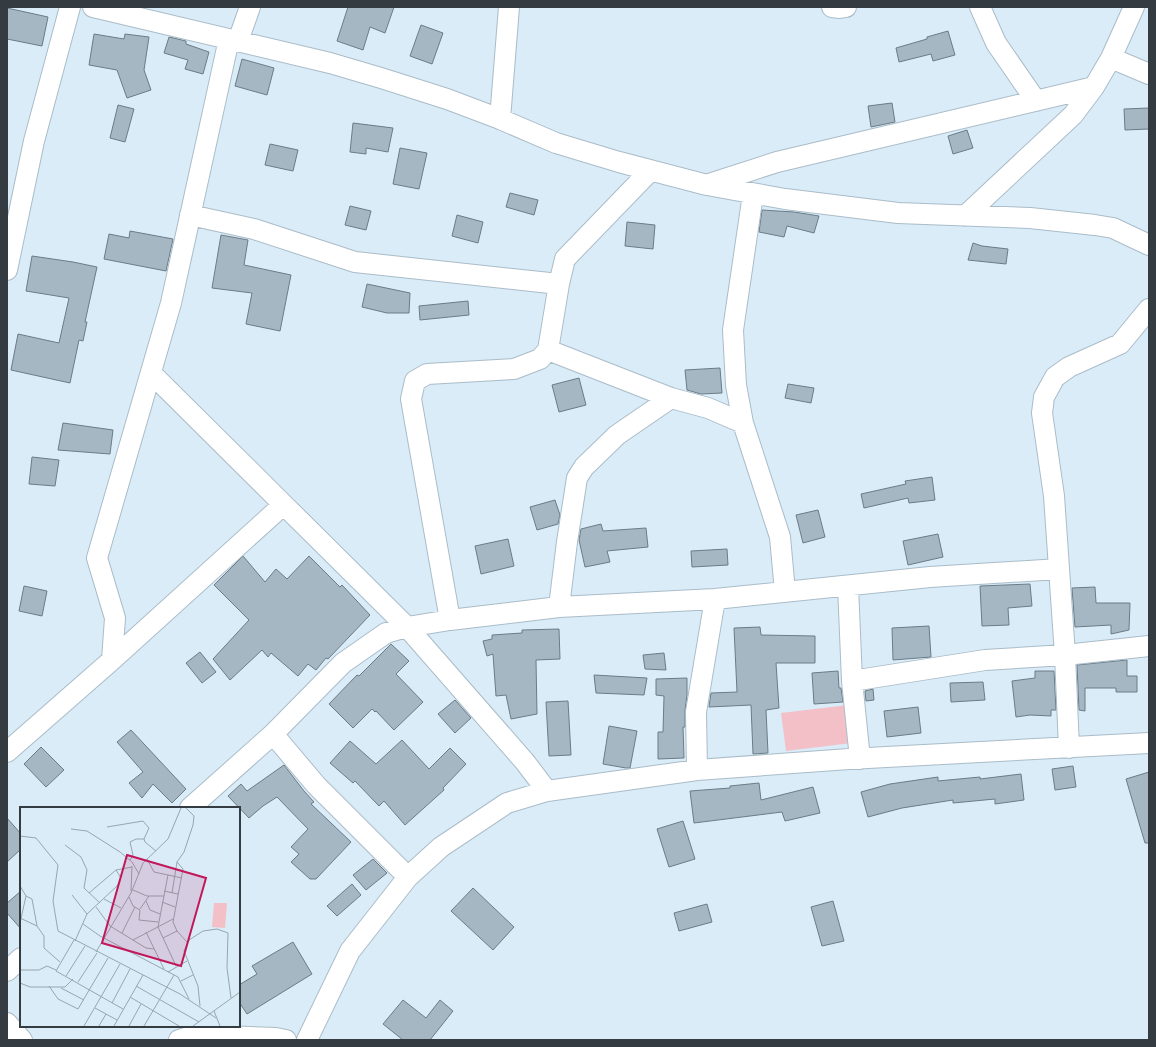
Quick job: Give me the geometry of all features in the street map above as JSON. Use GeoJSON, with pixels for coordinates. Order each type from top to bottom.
{"type":"FeatureCollection","features":[{"type":"Feature","properties":{"kind":"street"},"geometry":{"type":"LineString","coordinates":[[7,270],[34,141],[70,7]]}},
{"type":"Feature","properties":{"kind":"street"},"geometry":{"type":"LineString","coordinates":[[92,7],[330,63],[447,99],[500,119],[556,143],[650,171],[707,185],[753,194],[898,213],[1030,218],[1095,225],[1113,228],[1149,245]]}},
{"type":"Feature","properties":{"kind":"street"},"geometry":{"type":"LineString","coordinates":[[112,660],[115,618],[97,558],[171,303],[190,215],[233,40],[250,7]]}},
{"type":"Feature","properties":{"kind":"street"},"geometry":{"type":"LineString","coordinates":[[500,119],[510,7]]}},
{"type":"Feature","properties":{"kind":"street"},"geometry":{"type":"LineString","coordinates":[[832,7],[846,7]]}},
{"type":"Feature","properties":{"kind":"street"},"geometry":{"type":"LineString","coordinates":[[980,7],[996,43],[1036,101]]}},
{"type":"Feature","properties":{"kind":"street"},"geometry":{"type":"LineString","coordinates":[[965,216],[1073,114],[1094,87],[1111,58],[1134,7]]}},
{"type":"Feature","properties":{"kind":"street"},"geometry":{"type":"LineString","coordinates":[[1111,58],[1149,74]]}},
{"type":"Feature","properties":{"kind":"street"},"geometry":{"type":"LineString","coordinates":[[707,185],[777,162],[1094,87]]}},
{"type":"Feature","properties":{"kind":"street"},"geometry":{"type":"LineString","coordinates":[[450,620],[410,399],[415,381],[427,374],[514,369],[540,359],[548,350],[559,284],[565,259],[650,171]]}},
{"type":"Feature","properties":{"kind":"street"},"geometry":{"type":"LineString","coordinates":[[753,194],[733,330],[736,386],[743,423],[780,537],[785,592]]}},
{"type":"Feature","properties":{"kind":"street"},"geometry":{"type":"LineString","coordinates":[[190,215],[254,229],[355,262],[559,284]]}},
{"type":"Feature","properties":{"kind":"street"},"geometry":{"type":"LineString","coordinates":[[1070,748],[1054,496],[1042,413],[1044,397],[1055,377],[1069,367],[1120,344],[1149,309]]}},
{"type":"Feature","properties":{"kind":"street"},"geometry":{"type":"LineString","coordinates":[[548,350],[671,398],[708,408],[743,423]]}},
{"type":"Feature","properties":{"kind":"street"},"geometry":{"type":"LineString","coordinates":[[151,373],[407,627],[525,762],[547,791]]}},
{"type":"Feature","properties":{"kind":"street"},"geometry":{"type":"LineString","coordinates":[[559,607],[577,478],[584,466],[617,434],[671,398]]}},
{"type":"Feature","properties":{"kind":"street"},"geometry":{"type":"LineString","coordinates":[[7,752],[112,660],[283,505]]}},
{"type":"Feature","properties":{"kind":"street"},"geometry":{"type":"LineString","coordinates":[[191,807],[273,734],[343,663],[386,632],[450,620],[559,607],[715,599],[930,577],[1059,569]]}},
{"type":"Feature","properties":{"kind":"street"},"geometry":{"type":"LineString","coordinates":[[848,586],[852,680],[860,759]]}},
{"type":"Feature","properties":{"kind":"street"},"geometry":{"type":"LineString","coordinates":[[697,770],[696,712],[715,599]]}},
{"type":"Feature","properties":{"kind":"street"},"geometry":{"type":"LineString","coordinates":[[852,680],[985,660],[1149,646]]}},
{"type":"Feature","properties":{"kind":"street"},"geometry":{"type":"LineString","coordinates":[[273,734],[316,785],[408,877]]}},
{"type":"Feature","properties":{"kind":"street"},"geometry":{"type":"LineString","coordinates":[[307,1040],[350,951],[408,877],[441,847],[506,803],[547,791],[697,770],[860,759],[1149,743]]}},
{"type":"Feature","properties":{"kind":"street"},"geometry":{"type":"LineString","coordinates":[[7,971],[20,959]]}},
{"type":"Feature","properties":{"kind":"street"},"geometry":{"type":"LineString","coordinates":[[7,1023],[22,1040]]}},
{"type":"Feature","properties":{"kind":"street"},"geometry":{"type":"LineString","coordinates":[[179,1040],[195,1035],[276,1038],[286,1040]]}},
{"type":"Feature","properties":{"kind":"shaded area"},"geometry":{"type":"Polygon","coordinates":[[[848,705],[852,743],[786,751],[781,713],[848,705]]]}},
{"type":"Feature","properties":{"kind":"building"},"geometry":{"type":"Polygon","coordinates":[[[348,7],[394,7],[385,33],[370,27],[363,50],[337,41],[348,7]]]}},
{"type":"Feature","properties":{"kind":"building"},"geometry":{"type":"Polygon","coordinates":[[[7,8],[48,17],[42,46],[7,39],[7,8]]]}},
{"type":"Feature","properties":{"kind":"building"},"geometry":{"type":"Polygon","coordinates":[[[421,25],[443,33],[432,64],[410,56],[421,25]]]}},
{"type":"Feature","properties":{"kind":"building"},"geometry":{"type":"Polygon","coordinates":[[[948,31],[955,55],[933,61],[931,54],[899,62],[896,48],[948,31]]]}},
{"type":"Feature","properties":{"kind":"building"},"geometry":{"type":"Polygon","coordinates":[[[94,34],[124,39],[125,34],[149,37],[144,70],[151,90],[127,98],[117,70],[89,65],[94,34]]]}},
{"type":"Feature","properties":{"kind":"building"},"geometry":{"type":"Polygon","coordinates":[[[169,37],[186,41],[186,44],[209,52],[203,74],[185,69],[188,60],[164,53],[169,37]]]}},
{"type":"Feature","properties":{"kind":"building"},"geometry":{"type":"Polygon","coordinates":[[[242,59],[274,68],[267,95],[235,86],[242,59]]]}},
{"type":"Feature","properties":{"kind":"building"},"geometry":{"type":"Polygon","coordinates":[[[892,103],[895,122],[871,127],[868,106],[892,103]]]}},
{"type":"Feature","properties":{"kind":"building"},"geometry":{"type":"Polygon","coordinates":[[[118,105],[134,109],[125,142],[110,138],[118,105]]]}},
{"type":"Feature","properties":{"kind":"building"},"geometry":{"type":"Polygon","coordinates":[[[1149,108],[1149,129],[1125,130],[1124,109],[1149,108]]]}},
{"type":"Feature","properties":{"kind":"building"},"geometry":{"type":"Polygon","coordinates":[[[353,123],[393,128],[388,152],[366,148],[366,154],[350,152],[353,123]]]}},
{"type":"Feature","properties":{"kind":"building"},"geometry":{"type":"Polygon","coordinates":[[[967,130],[973,148],[953,154],[948,136],[967,130]]]}},
{"type":"Feature","properties":{"kind":"building"},"geometry":{"type":"Polygon","coordinates":[[[270,144],[298,150],[293,171],[265,165],[270,144]]]}},
{"type":"Feature","properties":{"kind":"building"},"geometry":{"type":"Polygon","coordinates":[[[400,148],[427,153],[419,189],[393,184],[400,148]]]}},
{"type":"Feature","properties":{"kind":"building"},"geometry":{"type":"Polygon","coordinates":[[[510,193],[538,200],[534,215],[506,207],[510,193]]]}},
{"type":"Feature","properties":{"kind":"building"},"geometry":{"type":"Polygon","coordinates":[[[350,206],[371,211],[366,230],[345,225],[350,206]]]}},
{"type":"Feature","properties":{"kind":"building"},"geometry":{"type":"Polygon","coordinates":[[[762,210],[794,212],[819,216],[814,233],[787,226],[784,237],[759,232],[762,210]]]}},
{"type":"Feature","properties":{"kind":"building"},"geometry":{"type":"Polygon","coordinates":[[[457,215],[483,222],[478,243],[452,236],[457,215]]]}},
{"type":"Feature","properties":{"kind":"building"},"geometry":{"type":"Polygon","coordinates":[[[627,222],[655,225],[653,249],[625,246],[627,222]]]}},
{"type":"Feature","properties":{"kind":"building"},"geometry":{"type":"Polygon","coordinates":[[[130,231],[173,239],[166,271],[104,259],[109,234],[129,238],[130,231]]]}},
{"type":"Feature","properties":{"kind":"building"},"geometry":{"type":"Polygon","coordinates":[[[221,235],[248,240],[244,265],[291,275],[280,331],[246,324],[252,293],[212,288],[221,235]]]}},
{"type":"Feature","properties":{"kind":"building"},"geometry":{"type":"Polygon","coordinates":[[[973,243],[982,246],[1008,249],[1006,264],[968,260],[973,243]]]}},
{"type":"Feature","properties":{"kind":"building"},"geometry":{"type":"Polygon","coordinates":[[[32,256],[97,267],[85,322],[87,322],[83,341],[79,340],[70,383],[11,370],[18,334],[59,343],[69,298],[26,291],[32,256]]]}},
{"type":"Feature","properties":{"kind":"building"},"geometry":{"type":"Polygon","coordinates":[[[367,284],[410,293],[409,313],[387,313],[362,307],[367,284]]]}},
{"type":"Feature","properties":{"kind":"building"},"geometry":{"type":"Polygon","coordinates":[[[468,301],[469,315],[420,320],[419,306],[468,301]]]}},
{"type":"Feature","properties":{"kind":"building"},"geometry":{"type":"Polygon","coordinates":[[[720,368],[722,393],[701,394],[687,390],[685,370],[720,368]]]}},
{"type":"Feature","properties":{"kind":"building"},"geometry":{"type":"Polygon","coordinates":[[[579,378],[586,405],[559,412],[552,385],[579,378]]]}},
{"type":"Feature","properties":{"kind":"building"},"geometry":{"type":"Polygon","coordinates":[[[788,384],[814,388],[811,403],[785,398],[788,384]]]}},
{"type":"Feature","properties":{"kind":"building"},"geometry":{"type":"Polygon","coordinates":[[[63,423],[113,430],[110,454],[58,450],[63,423]]]}},
{"type":"Feature","properties":{"kind":"building"},"geometry":{"type":"Polygon","coordinates":[[[32,457],[59,460],[55,486],[29,484],[32,457]]]}},
{"type":"Feature","properties":{"kind":"building"},"geometry":{"type":"Polygon","coordinates":[[[932,477],[935,500],[909,503],[908,498],[864,508],[861,494],[906,484],[905,481],[932,477]]]}},
{"type":"Feature","properties":{"kind":"building"},"geometry":{"type":"Polygon","coordinates":[[[555,500],[560,515],[558,524],[537,530],[530,507],[555,500]]]}},
{"type":"Feature","properties":{"kind":"building"},"geometry":{"type":"Polygon","coordinates":[[[818,510],[825,537],[803,543],[796,515],[818,510]]]}},
{"type":"Feature","properties":{"kind":"building"},"geometry":{"type":"Polygon","coordinates":[[[601,524],[603,531],[646,528],[648,547],[607,551],[610,562],[585,567],[579,540],[581,529],[601,524]]]}},
{"type":"Feature","properties":{"kind":"building"},"geometry":{"type":"Polygon","coordinates":[[[938,534],[943,557],[908,565],[903,541],[938,534]]]}},
{"type":"Feature","properties":{"kind":"building"},"geometry":{"type":"Polygon","coordinates":[[[508,539],[514,566],[481,574],[475,546],[508,539]]]}},
{"type":"Feature","properties":{"kind":"building"},"geometry":{"type":"Polygon","coordinates":[[[727,549],[728,565],[692,567],[691,551],[727,549]]]}},
{"type":"Feature","properties":{"kind":"building"},"geometry":{"type":"Polygon","coordinates":[[[243,556],[265,582],[276,569],[287,579],[309,556],[340,587],[342,585],[370,615],[328,659],[326,658],[316,670],[308,664],[298,676],[271,653],[268,657],[262,650],[230,680],[213,659],[249,620],[214,585],[243,556]]]}},
{"type":"Feature","properties":{"kind":"building"},"geometry":{"type":"Polygon","coordinates":[[[1030,584],[1032,606],[1008,608],[1009,625],[982,626],[980,586],[1030,584]]]}},
{"type":"Feature","properties":{"kind":"building"},"geometry":{"type":"Polygon","coordinates":[[[24,586],[47,591],[42,616],[19,611],[24,586]]]}},
{"type":"Feature","properties":{"kind":"building"},"geometry":{"type":"Polygon","coordinates":[[[1095,587],[1096,603],[1130,603],[1129,630],[1111,634],[1111,625],[1075,627],[1072,588],[1095,587]]]}},
{"type":"Feature","properties":{"kind":"building"},"geometry":{"type":"Polygon","coordinates":[[[929,626],[931,657],[893,660],[892,628],[929,626]]]}},
{"type":"Feature","properties":{"kind":"building"},"geometry":{"type":"Polygon","coordinates":[[[760,627],[761,635],[815,636],[815,663],[776,663],[779,708],[766,710],[768,753],[753,754],[751,705],[709,707],[711,693],[737,692],[734,628],[760,627]]]}},
{"type":"Feature","properties":{"kind":"building"},"geometry":{"type":"Polygon","coordinates":[[[559,629],[560,659],[536,660],[537,714],[511,719],[506,695],[496,696],[493,654],[487,656],[483,641],[492,639],[492,635],[522,633],[522,630],[559,629]]]}},
{"type":"Feature","properties":{"kind":"building"},"geometry":{"type":"Polygon","coordinates":[[[391,644],[409,661],[396,674],[423,702],[394,730],[376,711],[375,712],[372,709],[353,728],[329,704],[357,675],[359,676],[391,644]]]}},
{"type":"Feature","properties":{"kind":"building"},"geometry":{"type":"Polygon","coordinates":[[[200,652],[216,672],[202,683],[186,663],[200,652]]]}},
{"type":"Feature","properties":{"kind":"building"},"geometry":{"type":"Polygon","coordinates":[[[664,653],[666,670],[645,669],[643,655],[664,653]]]}},
{"type":"Feature","properties":{"kind":"building"},"geometry":{"type":"Polygon","coordinates":[[[1127,660],[1127,676],[1137,676],[1137,692],[1116,692],[1116,688],[1085,688],[1085,711],[1079,710],[1077,665],[1127,660]]]}},
{"type":"Feature","properties":{"kind":"building"},"geometry":{"type":"Polygon","coordinates":[[[838,671],[839,688],[841,688],[843,702],[814,704],[812,673],[838,671]]]}},
{"type":"Feature","properties":{"kind":"building"},"geometry":{"type":"Polygon","coordinates":[[[1035,671],[1054,671],[1056,710],[1051,710],[1051,716],[1030,715],[1016,717],[1012,681],[1035,678],[1035,671]]]}},
{"type":"Feature","properties":{"kind":"building"},"geometry":{"type":"Polygon","coordinates":[[[594,675],[647,678],[644,695],[596,693],[594,675]]]}},
{"type":"Feature","properties":{"kind":"building"},"geometry":{"type":"Polygon","coordinates":[[[687,678],[685,727],[683,727],[684,758],[658,759],[658,732],[663,732],[664,696],[656,695],[656,679],[687,678]]]}},
{"type":"Feature","properties":{"kind":"building"},"geometry":{"type":"Polygon","coordinates":[[[983,682],[985,700],[951,702],[950,683],[983,682]]]}},
{"type":"Feature","properties":{"kind":"building"},"geometry":{"type":"Polygon","coordinates":[[[873,689],[874,700],[866,701],[865,691],[873,689]]]}},
{"type":"Feature","properties":{"kind":"building"},"geometry":{"type":"Polygon","coordinates":[[[455,700],[471,718],[455,733],[438,714],[455,700]]]}},
{"type":"Feature","properties":{"kind":"building"},"geometry":{"type":"Polygon","coordinates":[[[568,701],[571,755],[549,756],[546,702],[568,701]]]}},
{"type":"Feature","properties":{"kind":"building"},"geometry":{"type":"Polygon","coordinates":[[[918,707],[921,733],[887,737],[884,711],[918,707]]]}},
{"type":"Feature","properties":{"kind":"building"},"geometry":{"type":"Polygon","coordinates":[[[609,726],[637,731],[630,768],[603,764],[609,726]]]}},
{"type":"Feature","properties":{"kind":"building"},"geometry":{"type":"Polygon","coordinates":[[[131,730],[186,789],[172,803],[153,784],[142,798],[129,783],[143,772],[117,742],[131,730]]]}},
{"type":"Feature","properties":{"kind":"building"},"geometry":{"type":"Polygon","coordinates":[[[402,740],[429,769],[450,748],[466,764],[443,788],[444,790],[405,825],[384,801],[379,806],[355,781],[353,783],[330,763],[350,741],[376,764],[402,740]]]}},
{"type":"Feature","properties":{"kind":"building"},"geometry":{"type":"Polygon","coordinates":[[[41,747],[64,770],[46,787],[24,764],[41,747]]]}},
{"type":"Feature","properties":{"kind":"building"},"geometry":{"type":"Polygon","coordinates":[[[284,765],[314,802],[311,804],[351,842],[316,879],[310,879],[291,862],[299,854],[291,847],[308,829],[277,797],[249,818],[228,796],[241,784],[247,791],[284,765]]]}},
{"type":"Feature","properties":{"kind":"building"},"geometry":{"type":"Polygon","coordinates":[[[1073,766],[1076,787],[1055,790],[1052,769],[1073,766]]]}},
{"type":"Feature","properties":{"kind":"building"},"geometry":{"type":"Polygon","coordinates":[[[1149,772],[1149,843],[1145,843],[1126,779],[1149,772]]]}},
{"type":"Feature","properties":{"kind":"building"},"geometry":{"type":"Polygon","coordinates":[[[1021,774],[1024,800],[995,804],[995,799],[953,803],[953,800],[902,808],[868,817],[861,792],[890,784],[938,777],[938,781],[980,777],[980,779],[1021,774]]]}},
{"type":"Feature","properties":{"kind":"building"},"geometry":{"type":"Polygon","coordinates":[[[759,783],[761,800],[813,787],[820,813],[785,821],[782,812],[694,823],[690,791],[730,788],[730,786],[759,783]]]}},
{"type":"Feature","properties":{"kind":"building"},"geometry":{"type":"Polygon","coordinates":[[[7,818],[20,833],[20,850],[7,862],[7,818]]]}},
{"type":"Feature","properties":{"kind":"building"},"geometry":{"type":"Polygon","coordinates":[[[683,821],[695,859],[669,867],[657,829],[683,821]]]}},
{"type":"Feature","properties":{"kind":"building"},"geometry":{"type":"Polygon","coordinates":[[[373,859],[387,873],[366,890],[353,875],[373,859]]]}},
{"type":"Feature","properties":{"kind":"building"},"geometry":{"type":"Polygon","coordinates":[[[352,884],[361,895],[337,916],[327,906],[352,884]]]}},
{"type":"Feature","properties":{"kind":"building"},"geometry":{"type":"Polygon","coordinates":[[[473,888],[514,927],[493,950],[451,911],[473,888]]]}},
{"type":"Feature","properties":{"kind":"building"},"geometry":{"type":"Polygon","coordinates":[[[20,892],[20,928],[7,913],[7,903],[20,892]]]}},
{"type":"Feature","properties":{"kind":"building"},"geometry":{"type":"Polygon","coordinates":[[[833,901],[844,941],[822,946],[811,907],[833,901]]]}},
{"type":"Feature","properties":{"kind":"building"},"geometry":{"type":"Polygon","coordinates":[[[707,904],[712,922],[679,931],[674,913],[707,904]]]}},
{"type":"Feature","properties":{"kind":"building"},"geometry":{"type":"Polygon","coordinates":[[[293,942],[312,974],[247,1014],[240,1004],[240,984],[257,974],[252,966],[293,942]]]}},
{"type":"Feature","properties":{"kind":"building"},"geometry":{"type":"Polygon","coordinates":[[[403,1000],[426,1018],[440,1000],[453,1011],[430,1040],[403,1040],[383,1024],[403,1000]]]}}]}
